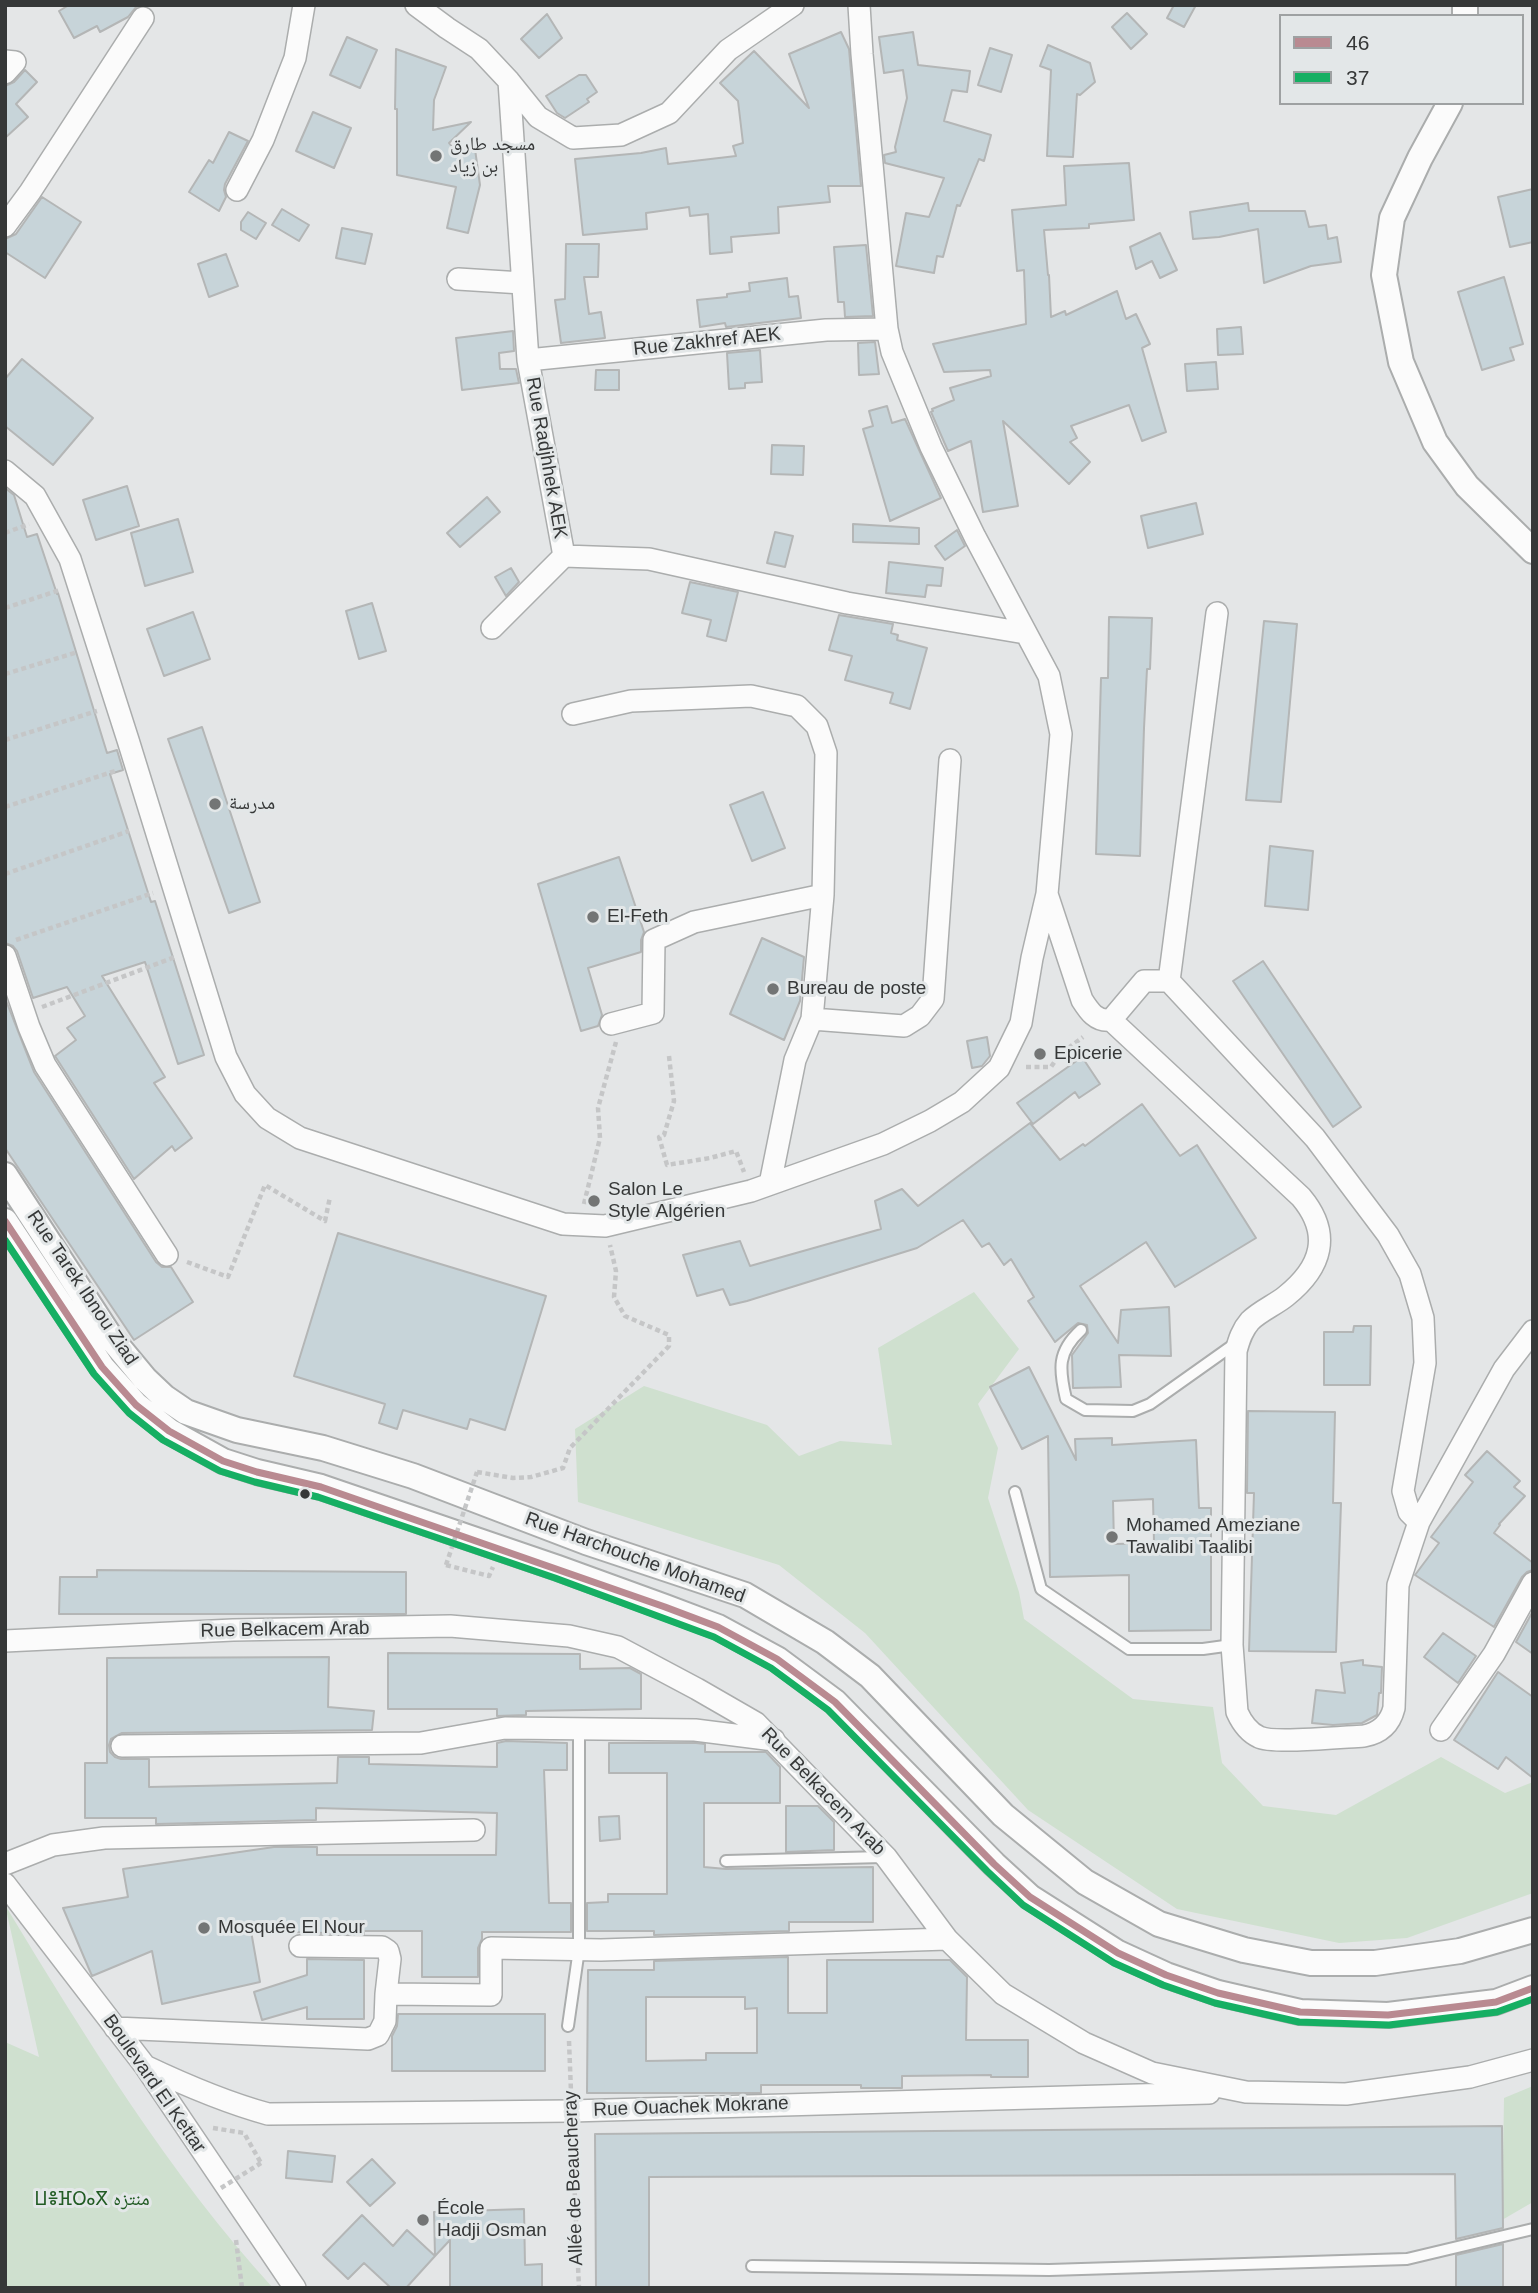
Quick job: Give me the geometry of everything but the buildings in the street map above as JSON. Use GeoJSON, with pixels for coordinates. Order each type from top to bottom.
{"type":"FeatureCollection","features":[{"type":"Feature","properties":{"kind":"street"},"geometry":{"type":"LineString","coordinates":[[237,190],[263,140],[295,58],[304,5]]}},
{"type":"Feature","properties":{"kind":"street"},"geometry":{"type":"LineString","coordinates":[[416,5],[479,49],[538,117],[573,138],[621,135],[669,113],[727,50],[793,5]]}},
{"type":"Feature","properties":{"kind":"street"},"geometry":{"type":"LineString","coordinates":[[5,471],[35,496],[70,559],[226,1057],[245,1094],[267,1118],[300,1138],[562,1224],[605,1226],[751,1191],[883,1144],[930,1121],[962,1102],[999,1068],[1021,1023],[1047,894],[1060,734],[1049,676],[931,447],[892,352],[887,329],[859,5]]}},
{"type":"Feature","properties":{"kind":"street"},"geometry":{"type":"LineString","coordinates":[[5,226],[143,18]]}},
{"type":"Feature","properties":{"kind":"street"},"geometry":{"type":"LineString","coordinates":[[5,61],[15,62],[5,74]]}},
{"type":"Feature","properties":{"kind":"street","name":"Rue Radjhhek AEK"},"geometry":{"type":"LineString","coordinates":[[509,81],[528,360],[564,556]]}},
{"type":"Feature","properties":{"kind":"street"},"geometry":{"type":"LineString","coordinates":[[1449,105],[1392,218],[1384,275],[1401,362],[1435,442],[1467,486],[1533,551]]}},
{"type":"Feature","properties":{"kind":"street"},"geometry":{"type":"LineString","coordinates":[[458,279],[522,283]]}},
{"type":"Feature","properties":{"kind":"street","name":"Rue Zakhref AEK"},"geometry":{"type":"LineString","coordinates":[[528,360],[826,330],[887,329]]}},
{"type":"Feature","properties":{"kind":"street"},"geometry":{"type":"LineString","coordinates":[[492,628],[564,556],[649,559],[847,603],[1025,633]]}},
{"type":"Feature","properties":{"kind":"street"},"geometry":{"type":"LineString","coordinates":[[1169,981],[1217,613]]}},
{"type":"Feature","properties":{"kind":"street"},"geometry":{"type":"LineString","coordinates":[[573,714],[631,701],[751,696],[797,706],[817,726],[826,753],[823,895],[812,1018],[795,1059],[770,1184]]}},
{"type":"Feature","properties":{"kind":"street"},"geometry":{"type":"LineString","coordinates":[[812,1018],[904,1026],[920,1016],[933,999],[950,760]]}},
{"type":"Feature","properties":{"kind":"street"},"geometry":{"type":"LineString","coordinates":[[1047,894],[1082,1000],[1091,1014],[1103,1021],[1111,1020],[1144,981],[1169,981],[1315,1138],[1388,1235],[1410,1274],[1423,1318],[1425,1363],[1403,1491],[1409,1512],[1419,1522]]}},
{"type":"Feature","properties":{"kind":"street"},"geometry":{"type":"LineString","coordinates":[[617,1023],[653,1013],[654,940],[694,922],[823,895]]}},
{"type":"Feature","properties":{"kind":"street"},"geometry":{"type":"LineString","coordinates":[[5,956],[45,1065],[167,1255]]}},
{"type":"Feature","properties":{"kind":"street"},"geometry":{"type":"LineString","coordinates":[[1111,1020],[1293,1189],[1310,1208],[1319,1234],[1317,1258],[1309,1274],[1285,1297],[1249,1322],[1238,1341],[1232,1645],[1237,1713],[1252,1733],[1267,1740],[1364,1736],[1378,1732],[1389,1722],[1394,1708],[1398,1585],[1419,1522],[1504,1369],[1533,1331]]}},
{"type":"Feature","properties":{"kind":"street","name":"Rue Tarek Ibnou Ziad"},"geometry":{"type":"LineString","coordinates":[[5,1175],[111,1338],[145,1379],[164,1396]]}},
{"type":"Feature","properties":{"kind":"street","name":"Rue Tarek Ibnou Ziad"},"geometry":{"type":"LineString","coordinates":[[5,1221],[102,1367],[151,1418]]}},
{"type":"Feature","properties":{"kind":"street","name":"Rue Harchouche Mohamed"},"geometry":{"type":"LineString","coordinates":[[164,1396],[186,1412],[210,1422],[323,1448],[414,1476],[586,1542],[745,1595],[825,1642],[870,1676],[1003,1815],[1084,1882],[1159,1924],[1244,1950],[1311,1963],[1375,1963],[1460,1951],[1533,1930]]}},
{"type":"Feature","properties":{"kind":"street","name":"Rue Harchouche Mohamed"},"geometry":{"type":"LineString","coordinates":[[151,1418],[178,1437],[223,1461],[321,1487],[558,1568],[718,1627],[777,1659],[835,1702],[994,1864],[1030,1897],[1118,1953],[1166,1975],[1218,1993],[1300,2012],[1388,2015],[1496,2002],[1533,1988]]}},
{"type":"Feature","properties":{"kind":"street"},"geometry":{"type":"LineString","coordinates":[[1441,1730],[1494,1654],[1533,1583]]}},
{"type":"Feature","properties":{"kind":"street","name":"Rue Belkacem Arab"},"geometry":{"type":"LineString","coordinates":[[5,1641],[233,1630],[450,1626],[569,1636],[618,1647],[755,1723],[886,1857],[947,1939],[1003,1994],[1084,2043],[1152,2073],[1246,2092],[1346,2094],[1470,2077],[1533,2060]]}},
{"type":"Feature","properties":{"kind":"street"},"geometry":{"type":"LineString","coordinates":[[122,1746],[421,1743],[505,1728],[695,1730],[774,1740]]}},
{"type":"Feature","properties":{"kind":"street"},"geometry":{"type":"LineString","coordinates":[[5,1864],[53,1845],[104,1838],[474,1830]]}},
{"type":"Feature","properties":{"kind":"street","name":"Boulevard El Kettar"},"geometry":{"type":"LineString","coordinates":[[5,1884],[145,2066],[295,2288]]}},
{"type":"Feature","properties":{"kind":"street"},"geometry":{"type":"LineString","coordinates":[[386,1994],[491,1995],[491,1948],[601,1950],[947,1939]]}},
{"type":"Feature","properties":{"kind":"street"},"geometry":{"type":"LineString","coordinates":[[115,2028],[368,2039],[378,2035],[384,2021],[390,1959],[388,1951],[382,1947],[300,1946]]}},
{"type":"Feature","properties":{"kind":"street","name":"Rue Ouachek Mokrane"},"geometry":{"type":"LineString","coordinates":[[145,2066],[231,2104],[268,2114],[571,2111],[1246,2092]]}},
{"type":"Feature","properties":{"kind":"lane"},"geometry":{"type":"LineString","coordinates":[[1081,1330],[1069,1341],[1063,1355],[1060,1374],[1066,1399],[1085,1410],[1133,1411],[1150,1404],[1238,1341]]}},
{"type":"Feature","properties":{"kind":"lane"},"geometry":{"type":"LineString","coordinates":[[1015,1492],[1041,1589],[1129,1649],[1203,1649],[1232,1645]]}},
{"type":"Feature","properties":{"kind":"lane"},"geometry":{"type":"LineString","coordinates":[[568,2026],[579,1949],[579,1729]]}},
{"type":"Feature","properties":{"kind":"lane"},"geometry":{"type":"LineString","coordinates":[[726,1861],[886,1857]]}},
{"type":"Feature","properties":{"kind":"lane"},"geometry":{"type":"LineString","coordinates":[[752,2266],[1049,2270],[1407,2259],[1533,2229]]}},
{"type":"Feature","properties":{"kind":"path"},"geometry":{"type":"LineString","coordinates":[[5,533],[33,523]]}},
{"type":"Feature","properties":{"kind":"path"},"geometry":{"type":"LineString","coordinates":[[5,608],[61,590]]}},
{"type":"Feature","properties":{"kind":"path"},"geometry":{"type":"LineString","coordinates":[[5,674],[82,650]]}},
{"type":"Feature","properties":{"kind":"path"},"geometry":{"type":"LineString","coordinates":[[5,740],[98,711]]}},
{"type":"Feature","properties":{"kind":"path"},"geometry":{"type":"LineString","coordinates":[[5,807],[116,771]]}},
{"type":"Feature","properties":{"kind":"path"},"geometry":{"type":"LineString","coordinates":[[5,874],[129,831]]}},
{"type":"Feature","properties":{"kind":"path"},"geometry":{"type":"LineString","coordinates":[[5,944],[154,893]]}},
{"type":"Feature","properties":{"kind":"path"},"geometry":{"type":"LineString","coordinates":[[25,1014],[176,957]]}},
{"type":"Feature","properties":{"kind":"path"},"geometry":{"type":"LineString","coordinates":[[583,1209],[600,1138],[598,1108],[617,1023]]}},
{"type":"Feature","properties":{"kind":"path"},"geometry":{"type":"LineString","coordinates":[[1026,1067],[1051,1067],[1059,1055],[1083,1037]]}},
{"type":"Feature","properties":{"kind":"path"},"geometry":{"type":"LineString","coordinates":[[669,1056],[674,1101],[664,1135],[659,1137],[667,1165],[736,1151]]}},
{"type":"Feature","properties":{"kind":"path"},"geometry":{"type":"LineString","coordinates":[[167,1255],[228,1277],[265,1185],[325,1221],[330,1197]]}},
{"type":"Feature","properties":{"kind":"path"},"geometry":{"type":"LineString","coordinates":[[489,1576],[446,1564],[477,1472],[513,1478],[563,1468],[570,1448],[669,1346],[669,1335],[625,1316],[614,1297],[615,1271]]}},
{"type":"Feature","properties":{"kind":"path","name":"Allée de Beaucheray"},"geometry":{"type":"LineString","coordinates":[[568,2026],[579,2288]]}},
{"type":"Feature","properties":{"kind":"path"},"geometry":{"type":"LineString","coordinates":[[221,2188],[261,2163],[244,2133]]}},
{"type":"Feature","properties":{"kind":"path"},"geometry":{"type":"LineString","coordinates":[[234,2231],[242,2288]]}},
{"type":"Feature","properties":{"kind":"green space"},"geometry":{"type":"Polygon","coordinates":[[[974,1292],[1019,1349],[978,1404],[998,1448],[988,1498],[1019,1592],[1024,1619],[1133,1699],[1213,1707],[1222,1763],[1263,1806],[1336,1815],[1441,1757],[1505,1793],[1533,1782],[1533,1893],[1407,1938],[1339,1943],[1177,1909],[1028,1810],[865,1633],[779,1565],[578,1502],[575,1429],[644,1386],[767,1425],[799,1456],[840,1441],[892,1445],[878,1348],[974,1292]]]}},
{"type":"Feature","properties":{"kind":"green space","name":"ⵡⴻⴼⵔⴰⴳ منتزه"},"geometry":{"type":"Polygon","coordinates":[[[5,1905],[98,2054],[164,2152],[198,2199],[273,2288],[5,2288],[5,2042],[39,2057],[5,1905]]]}},
{"type":"Feature","properties":{"kind":"green space"},"geometry":{"type":"Polygon","coordinates":[[[1533,2086],[1533,2202],[1502,2220],[1504,2098],[1533,2086]]]}},
{"type":"Feature","properties":{"kind":"transit line","name":"46"},"geometry":{"type":"LineString","coordinates":[[5,1221],[102,1367],[136,1405],[169,1431],[223,1461],[321,1487],[665,1607],[718,1627],[777,1659],[835,1702],[994,1864],[1030,1897],[1118,1953],[1166,1975],[1218,1993],[1300,2012],[1388,2015],[1496,2002],[1533,1988]]}},
{"type":"Feature","properties":{"kind":"transit line","name":"37"},"geometry":{"type":"LineString","coordinates":[[5,1240],[94,1374],[129,1413],[163,1440],[220,1471],[318,1497],[555,1578],[714,1637],[771,1668],[828,1710],[1023,1905],[1114,1963],[1163,1985],[1215,2003],[1299,2022],[1389,2025],[1497,2012],[1533,1999]]}},
{"type":"Feature","properties":{"kind":"place","name":"مسجد طارق بن زياد"},"geometry":{"type":"Point","coordinates":[436,156]}},
{"type":"Feature","properties":{"kind":"place","name":"مدرسة"},"geometry":{"type":"Point","coordinates":[215,804]}},
{"type":"Feature","properties":{"kind":"place","name":"El-Feth"},"geometry":{"type":"Point","coordinates":[593,917]}},
{"type":"Feature","properties":{"kind":"place","name":"Bureau de poste"},"geometry":{"type":"Point","coordinates":[773,989]}},
{"type":"Feature","properties":{"kind":"place","name":"Epicerie"},"geometry":{"type":"Point","coordinates":[1040,1054]}},
{"type":"Feature","properties":{"kind":"place","name":"Salon Le Style Algérien"},"geometry":{"type":"Point","coordinates":[594,1201]}},
{"type":"Feature","properties":{"kind":"place","name":"Mohamed Ameziane Tawalibi Taalibi"},"geometry":{"type":"Point","coordinates":[1112,1537]}},
{"type":"Feature","properties":{"kind":"place","name":"Mosquée El Nour"},"geometry":{"type":"Point","coordinates":[204,1928]}},
{"type":"Feature","properties":{"kind":"place","name":"École Hadji Osman"},"geometry":{"type":"Point","coordinates":[423,2220]}}]}
